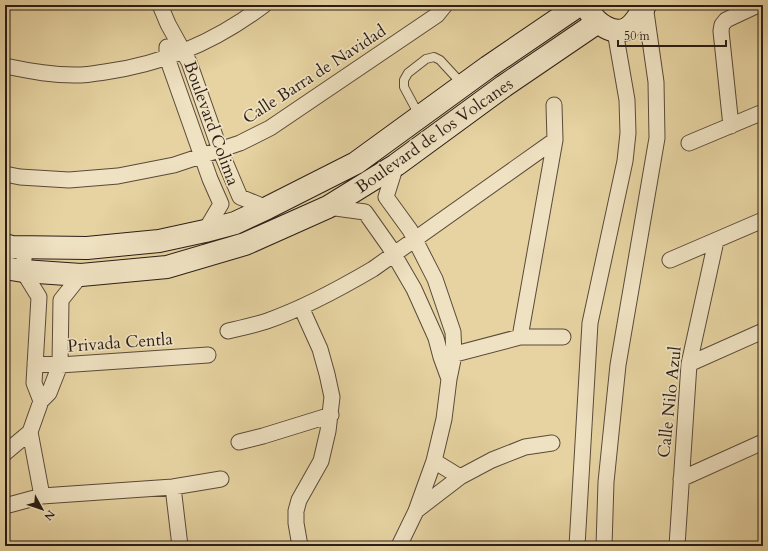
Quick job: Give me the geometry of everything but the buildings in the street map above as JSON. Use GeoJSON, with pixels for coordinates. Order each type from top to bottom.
{"type":"FeatureCollection","features":[{"type":"Feature","properties":{"kind":"street","name":"Boulevard Colima"},"geometry":{"type":"LineString","coordinates":[[160,5],[168,24],[189,62],[220,150],[240,197],[267,208]]}},
{"type":"Feature","properties":{"kind":"street"},"geometry":{"type":"LineString","coordinates":[[5,66],[36,72],[81,75],[131,68],[204,43],[246,19],[264,5]]}},
{"type":"Feature","properties":{"kind":"street","name":"Calle Barra de Navidad"},"geometry":{"type":"LineString","coordinates":[[5,174],[20,177],[69,180],[118,176],[174,165],[202,157],[240,143],[270,128],[437,15],[445,5]]}},
{"type":"Feature","properties":{"kind":"street","name":"Boulevard de los Volcanes"},"geometry":{"type":"LineString","coordinates":[[15,246],[87,248],[159,241],[235,223],[356,163],[488,67],[579,5]]}},
{"type":"Feature","properties":{"kind":"street"},"geometry":{"type":"LineString","coordinates":[[604,546],[606,482],[618,365],[657,138],[656,82],[645,5]]}},
{"type":"Feature","properties":{"kind":"street","name":"Boulevard de los Volcanes"},"geometry":{"type":"LineString","coordinates":[[14,270],[81,275],[167,267],[245,244],[328,207],[396,165],[599,19],[627,29],[635,22],[645,5]]}},
{"type":"Feature","properties":{"kind":"street"},"geometry":{"type":"LineString","coordinates":[[731,126],[720,31],[726,20],[758,5]]}},
{"type":"Feature","properties":{"kind":"street"},"geometry":{"type":"LineString","coordinates":[[577,546],[590,323],[625,161],[628,133],[627,100],[599,19]]}},
{"type":"Feature","properties":{"kind":"street","name":"Boulevard Colima"},"geometry":{"type":"LineString","coordinates":[[168,24],[167,56],[202,157],[221,204],[206,231]]}},
{"type":"Feature","properties":{"kind":"street"},"geometry":{"type":"LineString","coordinates":[[488,67],[504,86]]}},
{"type":"Feature","properties":{"kind":"street"},"geometry":{"type":"LineString","coordinates":[[520,337],[555,140],[554,105]]}},
{"type":"Feature","properties":{"kind":"street"},"geometry":{"type":"LineString","coordinates":[[689,143],[763,112]]}},
{"type":"Feature","properties":{"kind":"street"},"geometry":{"type":"LineString","coordinates":[[228,331],[267,321],[302,307],[344,286],[373,269],[415,240],[555,140]]}},
{"type":"Feature","properties":{"kind":"street"},"geometry":{"type":"LineString","coordinates":[[328,207],[365,212],[386,197],[396,165]]}},
{"type":"Feature","properties":{"kind":"street"},"geometry":{"type":"LineString","coordinates":[[221,204],[240,197]]}},
{"type":"Feature","properties":{"kind":"street"},"geometry":{"type":"LineString","coordinates":[[386,197],[410,230],[435,279],[453,332],[448,356],[449,379],[444,419],[434,461],[416,511],[399,546]]}},
{"type":"Feature","properties":{"kind":"street"},"geometry":{"type":"LineString","coordinates":[[365,212],[394,254],[414,289],[436,338],[448,356]]}},
{"type":"Feature","properties":{"kind":"street"},"geometry":{"type":"LineString","coordinates":[[670,260],[763,220]]}},
{"type":"Feature","properties":{"kind":"street"},"geometry":{"type":"LineString","coordinates":[[235,223],[245,244]]}},
{"type":"Feature","properties":{"kind":"street","name":"Calle Nilo Azul"},"geometry":{"type":"LineString","coordinates":[[677,546],[689,364],[716,241]]}},
{"type":"Feature","properties":{"kind":"street"},"geometry":{"type":"LineString","coordinates":[[15,246],[14,270],[39,297],[61,300]]}},
{"type":"Feature","properties":{"kind":"street"},"geometry":{"type":"LineString","coordinates":[[42,496],[30,432],[41,401],[49,393],[60,365],[61,300],[81,275]]}},
{"type":"Feature","properties":{"kind":"street"},"geometry":{"type":"LineString","coordinates":[[39,297],[34,384],[41,401]]}},
{"type":"Feature","properties":{"kind":"street"},"geometry":{"type":"LineString","coordinates":[[300,546],[296,523],[296,511],[299,500],[320,461],[331,415],[332,397],[320,349],[302,307]]}},
{"type":"Feature","properties":{"kind":"street"},"geometry":{"type":"LineString","coordinates":[[689,364],[763,331]]}},
{"type":"Feature","properties":{"kind":"street"},"geometry":{"type":"LineString","coordinates":[[448,356],[520,337],[563,337]]}},
{"type":"Feature","properties":{"kind":"street","name":"Privada Centla"},"geometry":{"type":"LineString","coordinates":[[35,362],[60,365],[208,355]]}},
{"type":"Feature","properties":{"kind":"street"},"geometry":{"type":"LineString","coordinates":[[239,442],[264,436],[331,415]]}},
{"type":"Feature","properties":{"kind":"street"},"geometry":{"type":"LineString","coordinates":[[5,453],[30,432]]}},
{"type":"Feature","properties":{"kind":"street"},"geometry":{"type":"LineString","coordinates":[[681,479],[763,442]]}},
{"type":"Feature","properties":{"kind":"street"},"geometry":{"type":"LineString","coordinates":[[416,511],[460,477],[492,460],[525,448],[552,443]]}},
{"type":"Feature","properties":{"kind":"street"},"geometry":{"type":"LineString","coordinates":[[434,461],[460,477]]}},
{"type":"Feature","properties":{"kind":"street"},"geometry":{"type":"LineString","coordinates":[[5,506],[42,496],[173,487],[222,479]]}},
{"type":"Feature","properties":{"kind":"street"},"geometry":{"type":"LineString","coordinates":[[173,487],[180,546]]}},
{"type":"Feature","properties":{"kind":"lane"},"geometry":{"type":"LineString","coordinates":[[420,116],[404,87],[404,80],[408,73],[426,59],[434,57],[440,60],[463,86]]}}]}
